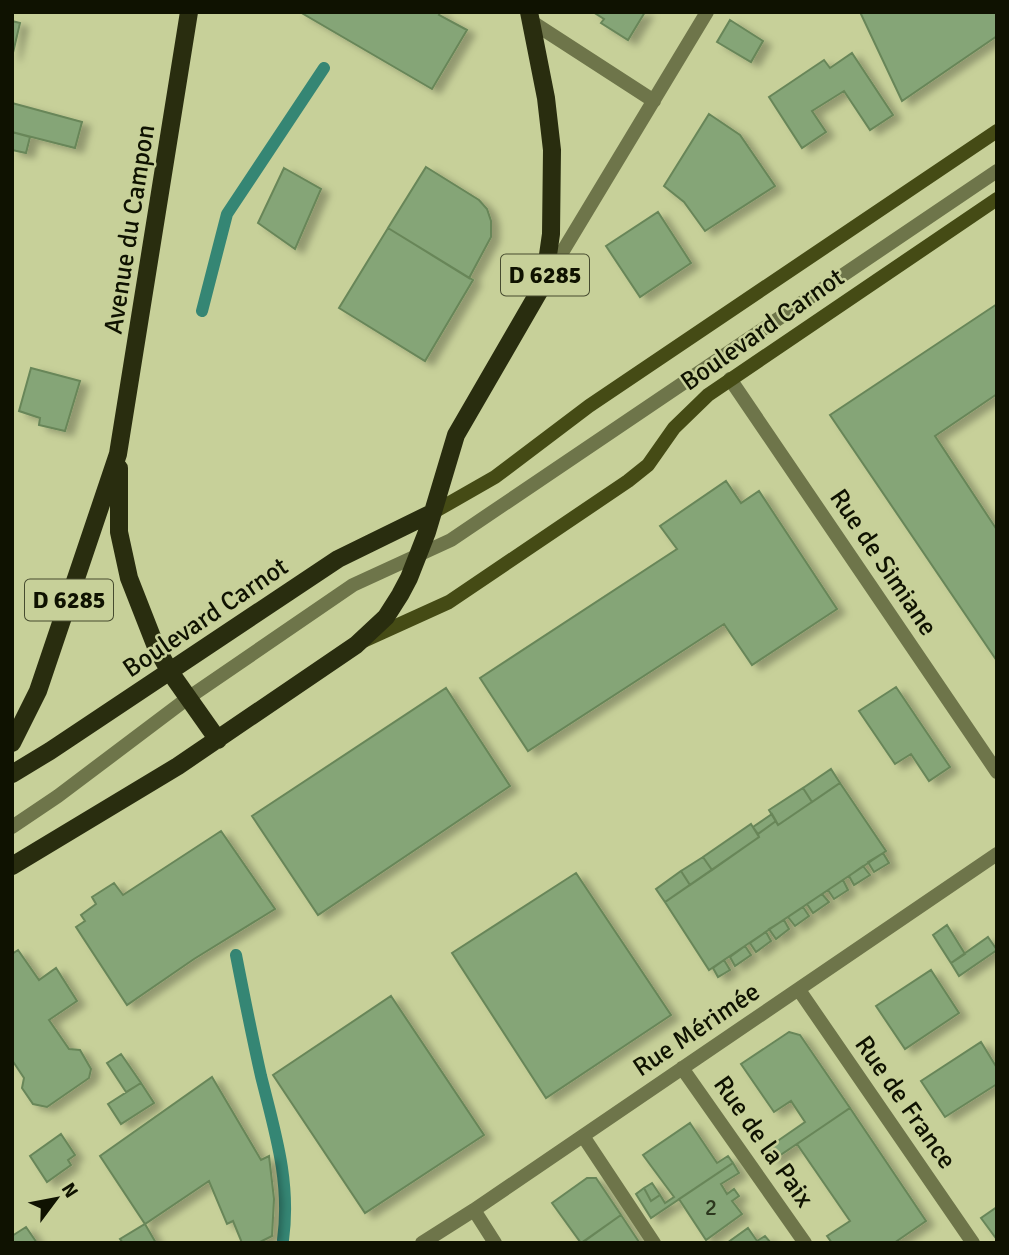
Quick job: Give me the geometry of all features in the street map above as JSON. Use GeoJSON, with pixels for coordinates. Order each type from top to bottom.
{"type":"FeatureCollection","features":[{"type":"Feature","properties":{"kind":"main road","name":"D 6285"},"geometry":{"type":"LineString","coordinates":[[432,513],[456,435],[544,283],[551,234],[552,150],[546,98],[531,17]]}},
{"type":"Feature","properties":{"kind":"main road","name":"Avenue du Campon"},"geometry":{"type":"LineString","coordinates":[[12,743],[38,691],[118,454],[188,20]]}},
{"type":"Feature","properties":{"kind":"main road","name":"Boulevard Carnot"},"geometry":{"type":"LineString","coordinates":[[12,774],[338,559],[432,513],[495,477],[589,406],[997,131]]}},
{"type":"Feature","properties":{"kind":"main road","name":"Boulevard Carnot"},"geometry":{"type":"LineString","coordinates":[[356,645],[449,602],[628,481],[648,465],[687,413],[730,380],[997,199]]}},
{"type":"Feature","properties":{"kind":"main road","name":"Avenue du Campon"},"geometry":{"type":"LineString","coordinates":[[118,454],[122,556],[145,622],[170,672],[218,740]]}},
{"type":"Feature","properties":{"kind":"main road","name":"Boulevard Carnot"},"geometry":{"type":"LineString","coordinates":[[12,866],[218,740],[356,645],[386,617],[409,578],[432,513]]}},
{"type":"Feature","properties":{"kind":"street"},"geometry":{"type":"LineString","coordinates":[[188,20],[201,12]]}},
{"type":"Feature","properties":{"kind":"street"},"geometry":{"type":"LineString","coordinates":[[544,283],[707,12]]}},
{"type":"Feature","properties":{"kind":"street"},"geometry":{"type":"LineString","coordinates":[[531,17],[654,101]]}},
{"type":"Feature","properties":{"kind":"street"},"geometry":{"type":"LineString","coordinates":[[12,827],[58,796],[188,698],[353,585],[451,540],[997,171]]}},
{"type":"Feature","properties":{"kind":"street","name":"Rue de Simiane"},"geometry":{"type":"LineString","coordinates":[[730,380],[997,772]]}},
{"type":"Feature","properties":{"kind":"street","name":"Rue Mérimée"},"geometry":{"type":"LineString","coordinates":[[422,1243],[997,854]]}},
{"type":"Feature","properties":{"kind":"street","name":"Rue de France"},"geometry":{"type":"LineString","coordinates":[[799,990],[973,1243]]}},
{"type":"Feature","properties":{"kind":"street","name":"Rue de la Paix"},"geometry":{"type":"LineString","coordinates":[[682,1068],[805,1243]]}},
{"type":"Feature","properties":{"kind":"street"},"geometry":{"type":"LineString","coordinates":[[583,1136],[654,1243]]}},
{"type":"Feature","properties":{"kind":"street"},"geometry":{"type":"LineString","coordinates":[[474,1210],[495,1243]]}},
{"type":"Feature","properties":{"kind":"building"},"geometry":{"type":"Polygon","coordinates":[[[300,12],[441,12],[439,15],[467,30],[432,89],[300,12]]]}},
{"type":"Feature","properties":{"kind":"building"},"geometry":{"type":"Polygon","coordinates":[[[593,12],[645,12],[628,40],[601,23],[604,19],[593,12]]]}},
{"type":"Feature","properties":{"kind":"building"},"geometry":{"type":"Polygon","coordinates":[[[860,12],[997,12],[997,36],[902,101],[860,12]]]}},
{"type":"Feature","properties":{"kind":"building"},"geometry":{"type":"Polygon","coordinates":[[[730,20],[763,41],[751,62],[717,42],[730,20]]]}},
{"type":"Feature","properties":{"kind":"building"},"geometry":{"type":"Polygon","coordinates":[[[12,21],[20,23],[12,57],[12,21]]]}},
{"type":"Feature","properties":{"kind":"building"},"geometry":{"type":"Polygon","coordinates":[[[852,53],[893,115],[870,130],[844,91],[812,111],[826,132],[802,148],[769,97],[824,60],[830,68],[852,53]]]}},
{"type":"Feature","properties":{"kind":"building"},"geometry":{"type":"Polygon","coordinates":[[[12,103],[82,122],[75,148],[12,132],[12,103]]]}},
{"type":"Feature","properties":{"kind":"building"},"geometry":{"type":"Polygon","coordinates":[[[709,114],[740,135],[775,186],[705,231],[684,202],[664,186],[709,114]]]}},
{"type":"Feature","properties":{"kind":"building"},"geometry":{"type":"Polygon","coordinates":[[[12,132],[30,137],[26,153],[12,150],[12,132]]]}},
{"type":"Feature","properties":{"kind":"building"},"geometry":{"type":"Polygon","coordinates":[[[426,167],[479,200],[487,209],[491,221],[491,237],[469,278],[388,228],[426,167]]]}},
{"type":"Feature","properties":{"kind":"building"},"geometry":{"type":"Polygon","coordinates":[[[284,168],[321,189],[295,249],[258,223],[284,168]]]}},
{"type":"Feature","properties":{"kind":"building"},"geometry":{"type":"Polygon","coordinates":[[[658,212],[691,263],[640,297],[606,246],[658,212]]]}},
{"type":"Feature","properties":{"kind":"building"},"geometry":{"type":"Polygon","coordinates":[[[388,228],[473,280],[425,361],[339,308],[388,228]]]}},
{"type":"Feature","properties":{"kind":"building"},"geometry":{"type":"Polygon","coordinates":[[[997,304],[997,394],[935,436],[997,530],[997,661],[830,415],[997,304]]]}},
{"type":"Feature","properties":{"kind":"building"},"geometry":{"type":"Polygon","coordinates":[[[31,368],[80,381],[65,431],[39,425],[40,418],[19,411],[31,368]]]}},
{"type":"Feature","properties":{"kind":"building"},"geometry":{"type":"Polygon","coordinates":[[[726,481],[741,503],[759,491],[837,609],[752,665],[724,624],[528,751],[480,678],[677,549],[660,526],[726,481]]]}},
{"type":"Feature","properties":{"kind":"building"},"geometry":{"type":"Polygon","coordinates":[[[896,687],[950,767],[929,781],[911,754],[895,764],[859,711],[896,687]]]}},
{"type":"Feature","properties":{"kind":"building"},"geometry":{"type":"Polygon","coordinates":[[[446,688],[510,786],[318,915],[252,816],[446,688]]]}},
{"type":"Feature","properties":{"kind":"building"},"geometry":{"type":"Polygon","coordinates":[[[831,769],[840,783],[812,802],[803,788],[831,769]]]}},
{"type":"Feature","properties":{"kind":"building"},"geometry":{"type":"Polygon","coordinates":[[[840,783],[886,851],[709,970],[665,902],[759,837],[758,834],[776,821],[778,825],[840,783]]]}},
{"type":"Feature","properties":{"kind":"building"},"geometry":{"type":"Polygon","coordinates":[[[803,788],[812,802],[778,825],[769,810],[803,788]]]}},
{"type":"Feature","properties":{"kind":"building"},"geometry":{"type":"Polygon","coordinates":[[[772,814],[776,821],[758,834],[753,827],[772,814]]]}},
{"type":"Feature","properties":{"kind":"building"},"geometry":{"type":"Polygon","coordinates":[[[751,824],[759,837],[712,870],[703,857],[751,824]]]}},
{"type":"Feature","properties":{"kind":"building"},"geometry":{"type":"Polygon","coordinates":[[[221,831],[275,909],[194,959],[127,1005],[76,927],[85,921],[81,915],[96,904],[92,897],[114,883],[123,895],[221,831]]]}},
{"type":"Feature","properties":{"kind":"building"},"geometry":{"type":"Polygon","coordinates":[[[883,853],[889,863],[874,872],[868,862],[883,853]]]}},
{"type":"Feature","properties":{"kind":"building"},"geometry":{"type":"Polygon","coordinates":[[[703,857],[712,870],[690,885],[681,871],[703,857]]]}},
{"type":"Feature","properties":{"kind":"building"},"geometry":{"type":"Polygon","coordinates":[[[863,866],[870,875],[854,885],[849,876],[863,866]]]}},
{"type":"Feature","properties":{"kind":"building"},"geometry":{"type":"Polygon","coordinates":[[[681,871],[690,885],[665,902],[656,889],[681,871]]]}},
{"type":"Feature","properties":{"kind":"building"},"geometry":{"type":"Polygon","coordinates":[[[576,873],[671,1015],[546,1098],[452,953],[576,873]]]}},
{"type":"Feature","properties":{"kind":"building"},"geometry":{"type":"Polygon","coordinates":[[[843,880],[848,890],[834,899],[828,890],[843,880]]]}},
{"type":"Feature","properties":{"kind":"building"},"geometry":{"type":"Polygon","coordinates":[[[822,894],[829,902],[813,913],[807,904],[822,894]]]}},
{"type":"Feature","properties":{"kind":"building"},"geometry":{"type":"Polygon","coordinates":[[[803,907],[809,916],[795,926],[788,917],[803,907]]]}},
{"type":"Feature","properties":{"kind":"building"},"geometry":{"type":"Polygon","coordinates":[[[784,920],[789,929],[776,939],[769,929],[784,920]]]}},
{"type":"Feature","properties":{"kind":"building"},"geometry":{"type":"Polygon","coordinates":[[[947,925],[965,954],[951,963],[933,935],[947,925]]]}},
{"type":"Feature","properties":{"kind":"building"},"geometry":{"type":"Polygon","coordinates":[[[766,932],[771,941],[756,952],[750,943],[766,932]]]}},
{"type":"Feature","properties":{"kind":"building"},"geometry":{"type":"Polygon","coordinates":[[[988,937],[997,950],[959,976],[951,963],[988,937]]]}},
{"type":"Feature","properties":{"kind":"building"},"geometry":{"type":"Polygon","coordinates":[[[745,946],[751,955],[735,966],[730,957],[745,946]]]}},
{"type":"Feature","properties":{"kind":"building"},"geometry":{"type":"Polygon","coordinates":[[[18,950],[39,980],[56,968],[77,1001],[49,1020],[69,1049],[80,1050],[91,1069],[89,1078],[47,1107],[33,1104],[22,1088],[24,1078],[12,1060],[12,954],[18,950]]]}},
{"type":"Feature","properties":{"kind":"building"},"geometry":{"type":"Polygon","coordinates":[[[724,960],[730,970],[718,977],[713,968],[724,960]]]}},
{"type":"Feature","properties":{"kind":"building"},"geometry":{"type":"Polygon","coordinates":[[[931,970],[959,1013],[905,1049],[876,1006],[931,970]]]}},
{"type":"Feature","properties":{"kind":"building"},"geometry":{"type":"Polygon","coordinates":[[[391,996],[484,1135],[365,1213],[273,1075],[391,996]]]}},
{"type":"Feature","properties":{"kind":"building"},"geometry":{"type":"Polygon","coordinates":[[[789,1032],[800,1035],[850,1108],[773,1160],[766,1149],[805,1122],[791,1101],[774,1112],[741,1064],[789,1032]]]}},
{"type":"Feature","properties":{"kind":"building"},"geometry":{"type":"Polygon","coordinates":[[[981,1042],[997,1068],[997,1084],[945,1117],[921,1081],[981,1042]]]}},
{"type":"Feature","properties":{"kind":"building"},"geometry":{"type":"Polygon","coordinates":[[[121,1054],[141,1083],[126,1092],[107,1063],[121,1054]]]}},
{"type":"Feature","properties":{"kind":"building"},"geometry":{"type":"Polygon","coordinates":[[[212,1077],[261,1160],[269,1156],[274,1199],[272,1236],[258,1243],[242,1243],[233,1221],[227,1224],[209,1181],[145,1224],[100,1156],[212,1077]]]}},
{"type":"Feature","properties":{"kind":"building"},"geometry":{"type":"Polygon","coordinates":[[[141,1083],[154,1103],[121,1124],[108,1104],[141,1083]]]}},
{"type":"Feature","properties":{"kind":"building"},"geometry":{"type":"Polygon","coordinates":[[[850,1108],[926,1221],[894,1243],[832,1243],[827,1236],[850,1221],[797,1144],[850,1108]]]}},
{"type":"Feature","properties":{"kind":"building"},"geometry":{"type":"Polygon","coordinates":[[[690,1123],[717,1163],[728,1156],[733,1163],[651,1218],[636,1194],[644,1188],[651,1201],[660,1195],[665,1203],[674,1197],[643,1155],[690,1123]]]}},
{"type":"Feature","properties":{"kind":"building"},"geometry":{"type":"Polygon","coordinates":[[[61,1134],[75,1155],[68,1160],[71,1165],[47,1182],[30,1156],[61,1134]]]}},
{"type":"Feature","properties":{"kind":"building"},"geometry":{"type":"Polygon","coordinates":[[[733,1163],[739,1173],[721,1184],[727,1194],[734,1189],[739,1196],[732,1201],[742,1214],[706,1240],[679,1199],[733,1163]]]}},
{"type":"Feature","properties":{"kind":"building"},"geometry":{"type":"Polygon","coordinates":[[[587,1178],[596,1178],[621,1215],[581,1243],[552,1203],[587,1178]]]}},
{"type":"Feature","properties":{"kind":"building"},"geometry":{"type":"Polygon","coordinates":[[[652,1183],[660,1195],[651,1201],[644,1188],[652,1183]]]}},
{"type":"Feature","properties":{"kind":"building"},"geometry":{"type":"Polygon","coordinates":[[[997,1207],[997,1235],[995,1237],[981,1218],[997,1207]]]}},
{"type":"Feature","properties":{"kind":"building"},"geometry":{"type":"Polygon","coordinates":[[[621,1215],[639,1242],[582,1243],[621,1215]]]}},
{"type":"Feature","properties":{"kind":"building"},"geometry":{"type":"Polygon","coordinates":[[[145,1224],[156,1243],[123,1243],[120,1239],[145,1224]]]}},
{"type":"Feature","properties":{"kind":"building"},"geometry":{"type":"Polygon","coordinates":[[[26,1227],[37,1243],[12,1243],[12,1236],[26,1227]]]}},
{"type":"Feature","properties":{"kind":"building"},"geometry":{"type":"Polygon","coordinates":[[[748,1228],[757,1241],[765,1236],[771,1243],[727,1243],[748,1228]]]}},
{"type":"Feature","properties":{"kind":"waterway"},"geometry":{"type":"LineString","coordinates":[[202,311],[227,214],[324,68]]}},
{"type":"Feature","properties":{"kind":"waterway"},"geometry":{"type":"LineString","coordinates":[[236,955],[280,1157],[285,1198],[283,1240]]}}]}
